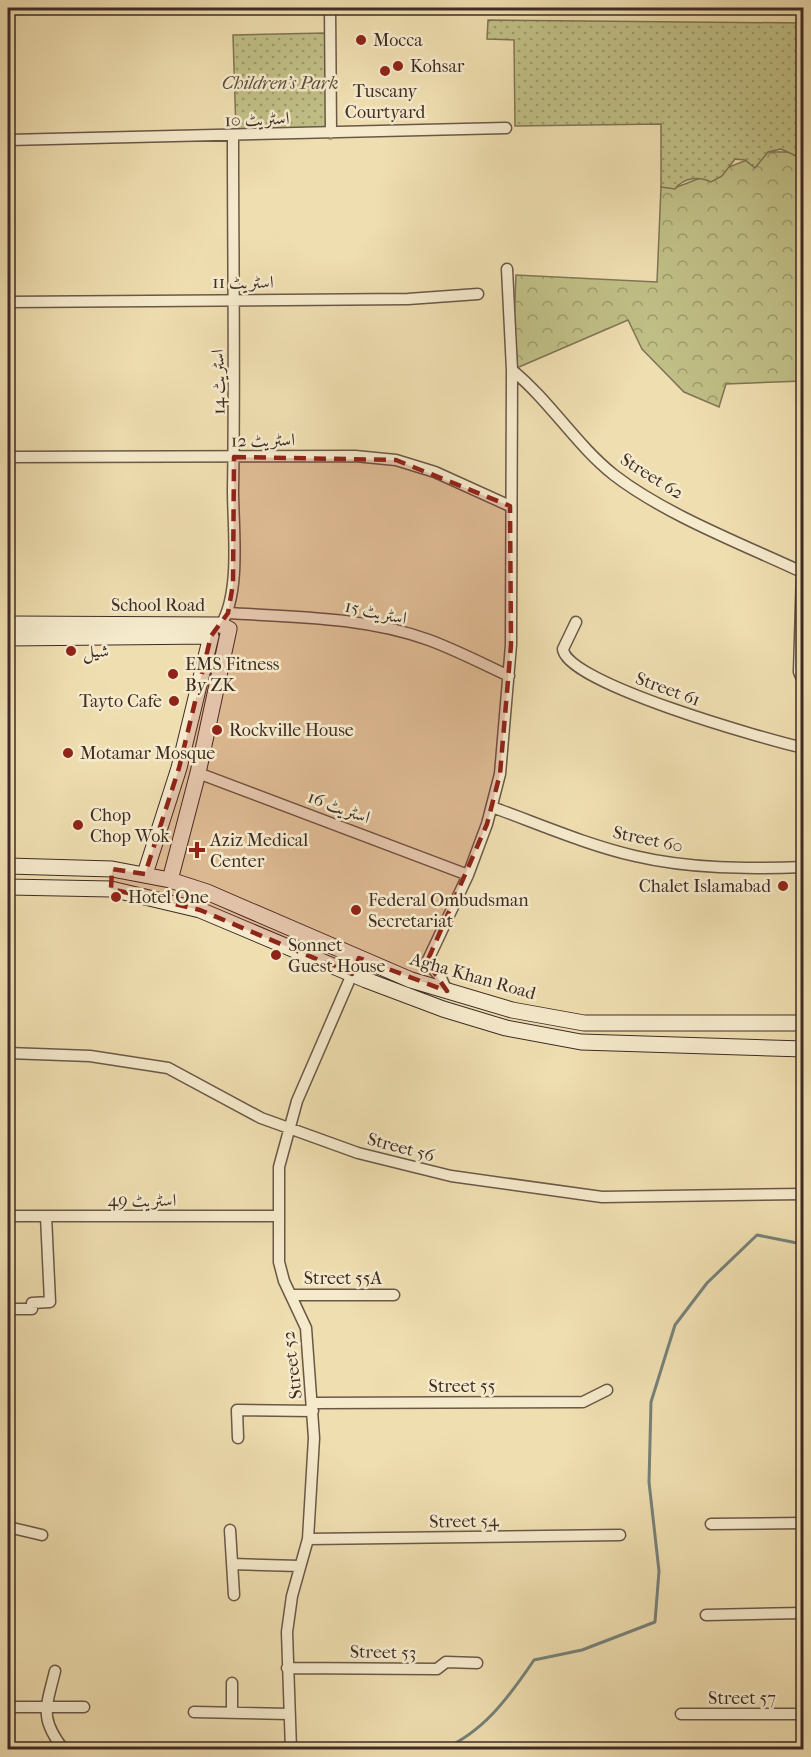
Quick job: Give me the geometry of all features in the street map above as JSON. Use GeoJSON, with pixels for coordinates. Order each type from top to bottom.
{"type":"FeatureCollection","features":[{"type":"Feature","properties":{"kind":"street"},"geometry":{"type":"LineString","coordinates":[[330,8],[331,133]]}},
{"type":"Feature","properties":{"kind":"street","name":"اسٹریٹ 10"},"geometry":{"type":"LineString","coordinates":[[8,140],[233,137],[507,129]]}},
{"type":"Feature","properties":{"kind":"street","name":"اسٹریٹ 14"},"geometry":{"type":"LineString","coordinates":[[226,625],[233,584],[236,416],[233,137]]}},
{"type":"Feature","properties":{"kind":"street"},"geometry":{"type":"LineString","coordinates":[[447,992],[441,978],[427,962],[468,875],[492,807],[500,774],[509,676],[512,370],[507,269]]}},
{"type":"Feature","properties":{"kind":"street","name":"اسٹریٹ 11"},"geometry":{"type":"LineString","coordinates":[[8,302],[408,298],[478,294]]}},
{"type":"Feature","properties":{"kind":"street","name":"Street 62"},"geometry":{"type":"LineString","coordinates":[[512,370],[614,475],[650,498],[708,528],[802,572],[799,672],[804,683]]}},
{"type":"Feature","properties":{"kind":"street","name":"اسٹریٹ 12"},"geometry":{"type":"LineString","coordinates":[[8,457],[355,456],[396,460],[435,472],[510,506]]}},
{"type":"Feature","properties":{"kind":"street","name":"اسٹریٹ 15"},"geometry":{"type":"LineString","coordinates":[[226,625],[315,618],[362,623],[428,640],[509,676]]}},
{"type":"Feature","properties":{"kind":"street","name":"Street 61"},"geometry":{"type":"LineString","coordinates":[[576,622],[563,649],[566,660],[577,668],[623,690],[714,724],[760,739],[804,748]]}},
{"type":"Feature","properties":{"kind":"street","name":"School Road"},"geometry":{"type":"LineString","coordinates":[[8,624],[226,625]]}},
{"type":"Feature","properties":{"kind":"street"},"geometry":{"type":"LineString","coordinates":[[211,636],[226,625]]}},
{"type":"Feature","properties":{"kind":"street"},"geometry":{"type":"LineString","coordinates":[[170,880],[198,773],[226,625]]}},
{"type":"Feature","properties":{"kind":"street","name":"School Road"},"geometry":{"type":"LineString","coordinates":[[8,638],[211,636],[179,768],[145,874]]}},
{"type":"Feature","properties":{"kind":"street","name":"اسٹریٹ 16"},"geometry":{"type":"LineString","coordinates":[[198,773],[468,875]]}},
{"type":"Feature","properties":{"kind":"street","name":"Street 60"},"geometry":{"type":"LineString","coordinates":[[492,807],[619,852],[653,860],[725,868],[804,867]]}},
{"type":"Feature","properties":{"kind":"street","name":"Agha Khan Road"},"geometry":{"type":"LineString","coordinates":[[8,866],[112,869],[170,880],[207,892],[359,958],[447,992],[512,1010],[584,1023],[804,1023]]}},
{"type":"Feature","properties":{"kind":"street"},"geometry":{"type":"LineString","coordinates":[[111,889],[112,869]]}},
{"type":"Feature","properties":{"kind":"street","name":"Agha Khan Road"},"geometry":{"type":"LineString","coordinates":[[8,887],[111,889],[200,910],[352,974],[506,1028],[581,1042],[804,1049]]}},
{"type":"Feature","properties":{"kind":"street","name":"Street 52"},"geometry":{"type":"LineString","coordinates":[[291,1749],[287,1668],[288,1623],[299,1566],[308,1539],[314,1467],[313,1407],[306,1328],[284,1281],[279,1262],[277,1216],[279,1167],[297,1101],[359,958]]}},
{"type":"Feature","properties":{"kind":"street","name":"Street 56"},"geometry":{"type":"LineString","coordinates":[[8,1053],[90,1056],[168,1068],[261,1118],[358,1153],[410,1167],[555,1192],[654,1197],[804,1194]]}},
{"type":"Feature","properties":{"kind":"street","name":"اسٹریٹ 49"},"geometry":{"type":"LineString","coordinates":[[8,1216],[277,1216]]}},
{"type":"Feature","properties":{"kind":"street"},"geometry":{"type":"LineString","coordinates":[[8,1309],[32,1309],[32,1303],[50,1302],[46,1216]]}},
{"type":"Feature","properties":{"kind":"street","name":"Street 55A"},"geometry":{"type":"LineString","coordinates":[[292,1295],[394,1295]]}},
{"type":"Feature","properties":{"kind":"street","name":"Street 55"},"geometry":{"type":"LineString","coordinates":[[238,1438],[237,1410],[583,1402],[607,1390]]}},
{"type":"Feature","properties":{"kind":"street"},"geometry":{"type":"LineString","coordinates":[[8,1444],[8,1472]]}},
{"type":"Feature","properties":{"kind":"street"},"geometry":{"type":"LineString","coordinates":[[711,1524],[804,1523]]}},
{"type":"Feature","properties":{"kind":"street"},"geometry":{"type":"LineString","coordinates":[[8,1527],[42,1535]]}},
{"type":"Feature","properties":{"kind":"street"},"geometry":{"type":"LineString","coordinates":[[230,1530],[234,1594]]}},
{"type":"Feature","properties":{"kind":"street","name":"Street 54"},"geometry":{"type":"LineString","coordinates":[[308,1539],[620,1536]]}},
{"type":"Feature","properties":{"kind":"street"},"geometry":{"type":"LineString","coordinates":[[232,1564],[299,1566]]}},
{"type":"Feature","properties":{"kind":"street"},"geometry":{"type":"LineString","coordinates":[[706,1615],[804,1613]]}},
{"type":"Feature","properties":{"kind":"street","name":"Street 53"},"geometry":{"type":"LineString","coordinates":[[287,1668],[437,1669],[446,1662],[477,1663]]}},
{"type":"Feature","properties":{"kind":"street"},"geometry":{"type":"LineString","coordinates":[[55,1671],[46,1708],[48,1728],[64,1749]]}},
{"type":"Feature","properties":{"kind":"street"},"geometry":{"type":"LineString","coordinates":[[232,1683],[232,1713]]}},
{"type":"Feature","properties":{"kind":"street"},"geometry":{"type":"LineString","coordinates":[[8,1707],[84,1707]]}},
{"type":"Feature","properties":{"kind":"street"},"geometry":{"type":"LineString","coordinates":[[194,1712],[289,1714]]}},
{"type":"Feature","properties":{"kind":"street","name":"Street 57"},"geometry":{"type":"LineString","coordinates":[[681,1714],[804,1714]]}},
{"type":"Feature","properties":{"kind":"highlighted area"},"geometry":{"type":"Polygon","coordinates":[[[234,457],[396,460],[510,506],[511,645],[500,774],[487,824],[427,962],[447,991],[359,958],[352,974],[200,910],[111,889],[112,869],[145,874],[179,768],[211,636],[228,613],[233,584],[234,457]]]}},
{"type":"Feature","properties":{"kind":"green space"},"geometry":{"type":"Polygon","coordinates":[[[488,20],[803,23],[803,159],[781,149],[768,152],[755,168],[745,160],[735,159],[722,176],[711,182],[692,179],[683,182],[675,189],[661,187],[661,124],[515,126],[514,40],[487,39],[488,20]]]}},
{"type":"Feature","properties":{"kind":"green space","name":"Children's Park"},"geometry":{"type":"Polygon","coordinates":[[[325,33],[328,130],[236,132],[233,35],[325,33]]]}},
{"type":"Feature","properties":{"kind":"green space"},"geometry":{"type":"Polygon","coordinates":[[[768,152],[790,152],[803,160],[803,381],[726,384],[719,407],[684,392],[642,349],[628,320],[512,370],[516,275],[657,282],[661,187],[677,187],[768,152]]]}},
{"type":"Feature","properties":{"kind":"waterway"},"geometry":{"type":"LineString","coordinates":[[441,1750],[456,1743],[482,1724],[505,1700],[534,1660],[582,1650],[655,1622],[659,1571],[649,1482],[651,1402],[675,1325],[707,1283],[757,1235],[797,1243]]}},
{"type":"Feature","properties":{"kind":"place","name":"Mocca"},"geometry":{"type":"Point","coordinates":[361,40]}},
{"type":"Feature","properties":{"kind":"place","name":"Kohsar"},"geometry":{"type":"Point","coordinates":[398,66]}},
{"type":"Feature","properties":{"kind":"place","name":"Tuscany Courtyard"},"geometry":{"type":"Point","coordinates":[385,71]}},
{"type":"Feature","properties":{"kind":"place","name":"شیل"},"geometry":{"type":"Point","coordinates":[71,651]}},
{"type":"Feature","properties":{"kind":"place","name":"EMS Fitness By ZK"},"geometry":{"type":"Point","coordinates":[173,674]}},
{"type":"Feature","properties":{"kind":"place","name":"Tayto Cafe"},"geometry":{"type":"Point","coordinates":[174,701]}},
{"type":"Feature","properties":{"kind":"place","name":"Rockville House"},"geometry":{"type":"Point","coordinates":[217,730]}},
{"type":"Feature","properties":{"kind":"place","name":"Motamar Mosque"},"geometry":{"type":"Point","coordinates":[68,753]}},
{"type":"Feature","properties":{"kind":"place","name":"Chop Chop Wok"},"geometry":{"type":"Point","coordinates":[78,825]}},
{"type":"Feature","properties":{"kind":"place","name":"Aziz Medical Center"},"geometry":{"type":"Point","coordinates":[197,850]}},
{"type":"Feature","properties":{"kind":"place","name":"Chalet Islamabad"},"geometry":{"type":"Point","coordinates":[783,886]}},
{"type":"Feature","properties":{"kind":"place","name":"Hotel One"},"geometry":{"type":"Point","coordinates":[116,897]}},
{"type":"Feature","properties":{"kind":"place","name":"Federal Ombudsman Secretariat"},"geometry":{"type":"Point","coordinates":[356,910]}},
{"type":"Feature","properties":{"kind":"place","name":"Sonnet Guest House"},"geometry":{"type":"Point","coordinates":[276,955]}}]}
